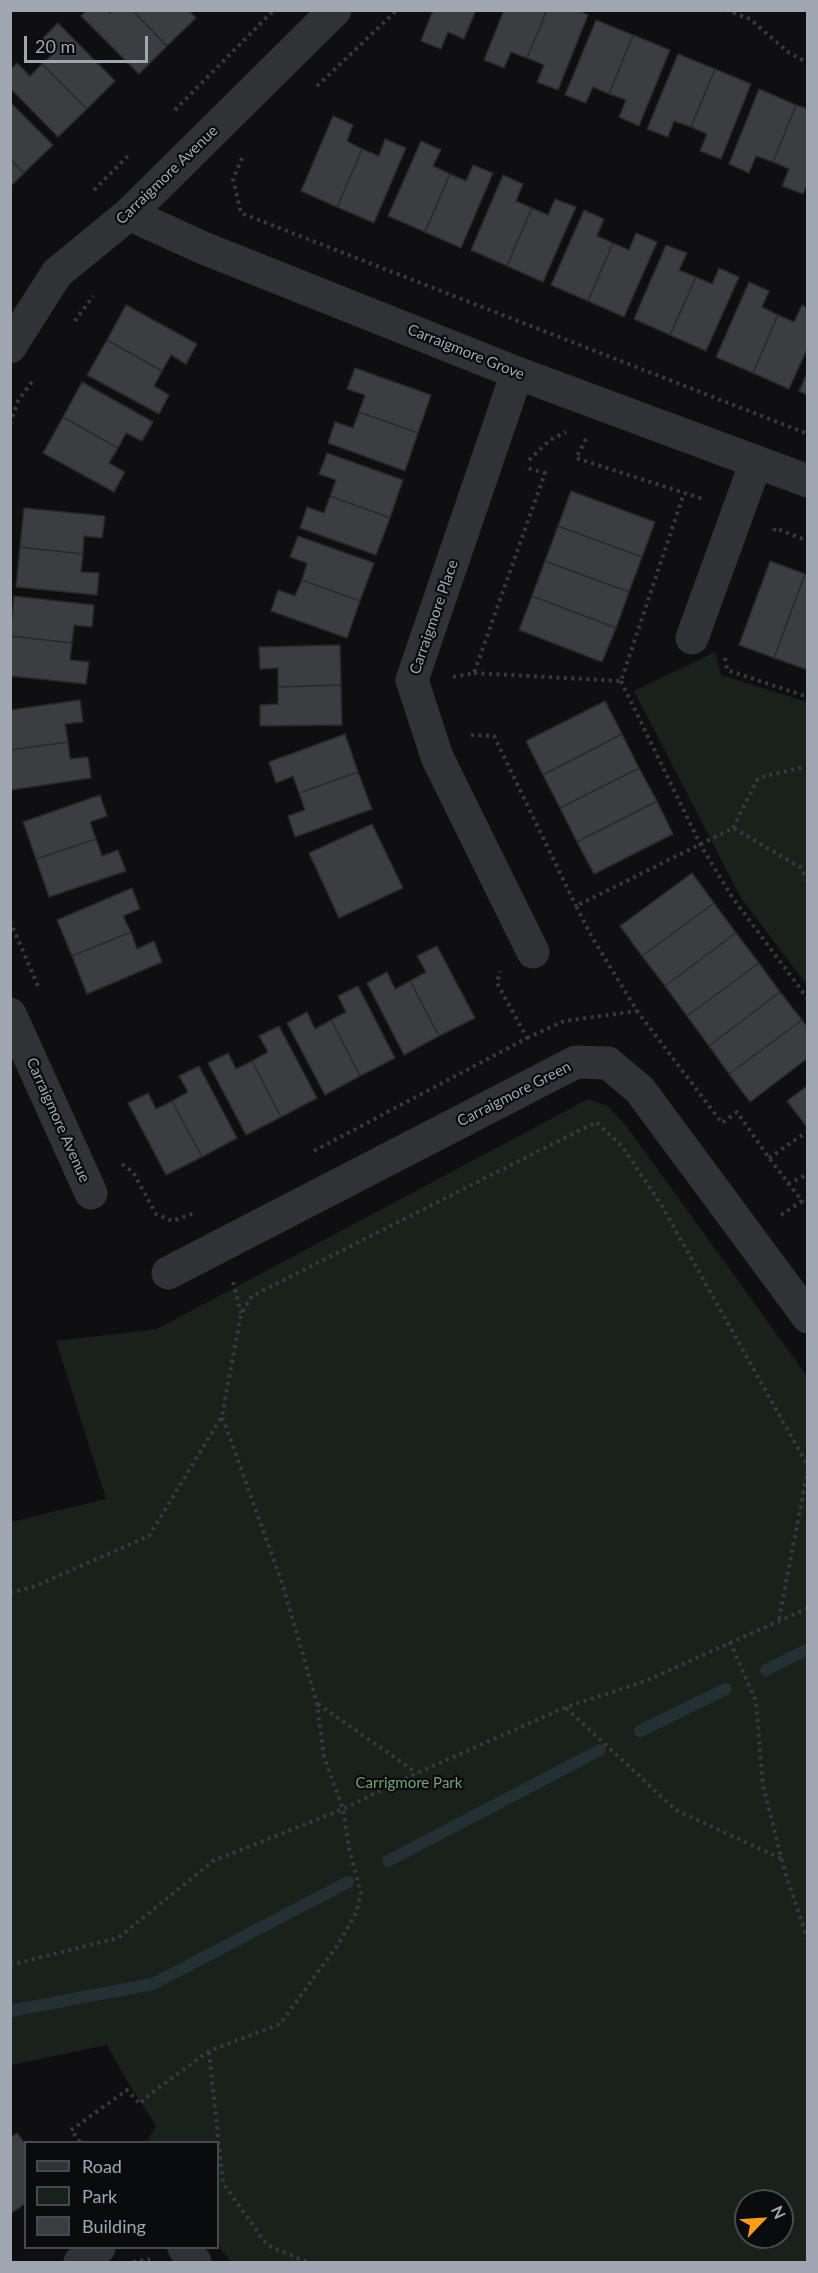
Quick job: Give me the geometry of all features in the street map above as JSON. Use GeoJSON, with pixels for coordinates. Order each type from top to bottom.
{"type":"FeatureCollection","features":[{"type":"Feature","properties":{"kind":"street","name":"Carraigmore Avenue"},"geometry":{"type":"LineString","coordinates":[[10,347],[57,273],[129,214],[335,10]]}},
{"type":"Feature","properties":{"kind":"street","name":"Carraigmore Grove"},"geometry":{"type":"LineString","coordinates":[[129,214],[201,247],[518,373],[807,480]]}},
{"type":"Feature","properties":{"kind":"street","name":"Carraigmore Place"},"geometry":{"type":"LineString","coordinates":[[518,373],[412,680],[437,757],[533,952]]}},
{"type":"Feature","properties":{"kind":"street"},"geometry":{"type":"LineString","coordinates":[[692,638],[756,462]]}},
{"type":"Feature","properties":{"kind":"street","name":"Carraigmore Avenue"},"geometry":{"type":"LineString","coordinates":[[10,1014],[91,1193]]}},
{"type":"Feature","properties":{"kind":"street","name":"Carraigmore Green"},"geometry":{"type":"LineString","coordinates":[[168,1273],[576,1062],[608,1063],[640,1090],[807,1317]]}},
{"type":"Feature","properties":{"kind":"street"},"geometry":{"type":"LineString","coordinates":[[80,2262],[96,2249]]}},
{"type":"Feature","properties":{"kind":"street"},"geometry":{"type":"LineString","coordinates":[[185,2249],[195,2262]]}},
{"type":"Feature","properties":{"kind":"path"},"geometry":{"type":"LineString","coordinates":[[168,118],[274,10]]}},
{"type":"Feature","properties":{"kind":"path"},"geometry":{"type":"LineString","coordinates":[[311,92],[397,10]]}},
{"type":"Feature","properties":{"kind":"path"},"geometry":{"type":"LineString","coordinates":[[726,10],[750,19],[788,52],[807,63]]}},
{"type":"Feature","properties":{"kind":"path"},"geometry":{"type":"LineString","coordinates":[[91,192],[134,151]]}},
{"type":"Feature","properties":{"kind":"path"},"geometry":{"type":"LineString","coordinates":[[242,157],[233,179],[241,213],[807,434]]}},
{"type":"Feature","properties":{"kind":"path"},"geometry":{"type":"LineString","coordinates":[[72,326],[98,289]]}},
{"type":"Feature","properties":{"kind":"path"},"geometry":{"type":"LineString","coordinates":[[10,424],[18,401],[38,373]]}},
{"type":"Feature","properties":{"kind":"path"},"geometry":{"type":"LineString","coordinates":[[474,673],[545,472],[523,466],[550,440],[572,429]]}},
{"type":"Feature","properties":{"kind":"path"},"geometry":{"type":"LineString","coordinates":[[579,434],[587,438],[576,458],[711,502]]}},
{"type":"Feature","properties":{"kind":"path"},"geometry":{"type":"LineString","coordinates":[[684,493],[621,681],[700,844],[732,897],[807,999]]}},
{"type":"Feature","properties":{"kind":"path"},"geometry":{"type":"LineString","coordinates":[[771,539],[775,528],[807,542]]}},
{"type":"Feature","properties":{"kind":"path"},"geometry":{"type":"LineString","coordinates":[[724,654],[727,670],[807,697]]}},
{"type":"Feature","properties":{"kind":"path"},"geometry":{"type":"LineString","coordinates":[[456,687],[453,677],[474,673],[621,681]]}},
{"type":"Feature","properties":{"kind":"path"},"geometry":{"type":"LineString","coordinates":[[468,726],[471,735],[494,736],[592,937],[637,1011],[722,1123],[737,1112],[802,1201],[780,1216],[787,1225]]}},
{"type":"Feature","properties":{"kind":"path"},"geometry":{"type":"LineString","coordinates":[[576,906],[733,828],[758,778],[807,766]]}},
{"type":"Feature","properties":{"kind":"path"},"geometry":{"type":"LineString","coordinates":[[733,828],[800,867],[807,882]]}},
{"type":"Feature","properties":{"kind":"path"},"geometry":{"type":"LineString","coordinates":[[10,921],[41,995]]}},
{"type":"Feature","properties":{"kind":"path"},"geometry":{"type":"LineString","coordinates":[[502,963],[497,983],[527,1038]]}},
{"type":"Feature","properties":{"kind":"path"},"geometry":{"type":"LineString","coordinates":[[311,1152],[527,1038],[564,1021],[637,1011]]}},
{"type":"Feature","properties":{"kind":"path"},"geometry":{"type":"LineString","coordinates":[[10,1593],[33,1587],[149,1536],[222,1416],[241,1314],[252,1296],[596,1122],[622,1146],[662,1206],[807,1468],[779,1619]]}},
{"type":"Feature","properties":{"kind":"path"},"geometry":{"type":"LineString","coordinates":[[769,1158],[807,1131]]}},
{"type":"Feature","properties":{"kind":"path"},"geometry":{"type":"LineString","coordinates":[[116,1160],[133,1172],[156,1214],[172,1221],[198,1212]]}},
{"type":"Feature","properties":{"kind":"path"},"geometry":{"type":"LineString","coordinates":[[788,1184],[807,1174]]}},
{"type":"Feature","properties":{"kind":"path"},"geometry":{"type":"LineString","coordinates":[[232,1278],[241,1314]]}},
{"type":"Feature","properties":{"kind":"path"},"geometry":{"type":"LineString","coordinates":[[79,2141],[71,2130],[127,2090],[140,2104],[146,2097],[209,2051],[280,2024],[339,1943],[356,1913],[361,1893],[349,1848],[343,1809],[324,1757],[317,1703],[282,1583],[222,1416]]}},
{"type":"Feature","properties":{"kind":"path"},"geometry":{"type":"LineString","coordinates":[[10,1965],[118,1938],[213,1861],[343,1809],[417,1773],[566,1707],[644,1682],[807,1608]]}},
{"type":"Feature","properties":{"kind":"path"},"geometry":{"type":"LineString","coordinates":[[730,1642],[756,1701],[763,1785],[782,1859],[807,1940]]}},
{"type":"Feature","properties":{"kind":"path"},"geometry":{"type":"LineString","coordinates":[[317,1703],[417,1773]]}},
{"type":"Feature","properties":{"kind":"path"},"geometry":{"type":"LineString","coordinates":[[566,1707],[676,1810],[782,1859]]}},
{"type":"Feature","properties":{"kind":"path"},"geometry":{"type":"LineString","coordinates":[[209,2051],[219,2141]]}},
{"type":"Feature","properties":{"kind":"path"},"geometry":{"type":"LineString","coordinates":[[219,2145],[223,2183],[267,2245],[307,2262]]}},
{"type":"Feature","properties":{"kind":"green space"},"geometry":{"type":"Polygon","coordinates":[[[715,652],[721,675],[807,702],[807,985],[741,898],[634,691],[715,652]]]}},
{"type":"Feature","properties":{"kind":"green space","name":"Carrigmore Park"},"geometry":{"type":"Polygon","coordinates":[[[588,1099],[608,1106],[627,1127],[807,1376],[807,2262],[231,2262],[219,2246],[219,2141],[147,2141],[156,2126],[107,2045],[11,2065],[11,1522],[106,1499],[56,1341],[157,1329],[588,1099]]]}},
{"type":"Feature","properties":{"kind":"building"},"geometry":{"type":"Polygon","coordinates":[[[87,10],[107,10],[110,13],[113,10],[132,10],[167,46],[139,74],[81,16],[87,10]]]}},
{"type":"Feature","properties":{"kind":"building"},"geometry":{"type":"Polygon","coordinates":[[[132,10],[188,10],[196,18],[167,46],[132,10]]]}},
{"type":"Feature","properties":{"kind":"building"},"geometry":{"type":"Polygon","coordinates":[[[433,10],[476,10],[464,39],[448,32],[441,49],[421,41],[433,10]]]}},
{"type":"Feature","properties":{"kind":"building"},"geometry":{"type":"Polygon","coordinates":[[[504,10],[547,10],[527,58],[511,52],[504,68],[484,60],[504,10]]]}},
{"type":"Feature","properties":{"kind":"building"},"geometry":{"type":"Polygon","coordinates":[[[547,10],[577,10],[588,15],[558,90],[537,82],[544,65],[527,58],[547,10]]]}},
{"type":"Feature","properties":{"kind":"building"},"geometry":{"type":"Polygon","coordinates":[[[596,20],[633,35],[609,94],[593,87],[586,103],[565,95],[596,20]]]}},
{"type":"Feature","properties":{"kind":"building"},"geometry":{"type":"Polygon","coordinates":[[[58,23],[115,81],[87,109],[42,64],[55,52],[42,39],[58,23]]]}},
{"type":"Feature","properties":{"kind":"building"},"geometry":{"type":"Polygon","coordinates":[[[633,35],[670,50],[639,126],[619,117],[626,100],[609,94],[633,35]]]}},
{"type":"Feature","properties":{"kind":"building"},"geometry":{"type":"Polygon","coordinates":[[[678,54],[715,69],[691,127],[674,121],[668,137],[647,129],[678,54]]]}},
{"type":"Feature","properties":{"kind":"building"},"geometry":{"type":"Polygon","coordinates":[[[17,63],[30,76],[42,64],[87,109],[58,137],[10,88],[10,70],[17,63]]]}},
{"type":"Feature","properties":{"kind":"building"},"geometry":{"type":"Polygon","coordinates":[[[715,69],[751,84],[721,159],[700,151],[707,134],[691,127],[715,69]]]}},
{"type":"Feature","properties":{"kind":"building"},"geometry":{"type":"Polygon","coordinates":[[[759,89],[796,105],[773,162],[756,156],[749,173],[729,164],[759,89]]]}},
{"type":"Feature","properties":{"kind":"building"},"geometry":{"type":"Polygon","coordinates":[[[10,102],[53,145],[24,173],[10,159],[10,102]]]}},
{"type":"Feature","properties":{"kind":"building"},"geometry":{"type":"Polygon","coordinates":[[[796,105],[808,109],[808,183],[803,194],[782,186],[789,169],[773,162],[796,105]]]}},
{"type":"Feature","properties":{"kind":"building"},"geometry":{"type":"Polygon","coordinates":[[[333,116],[353,125],[347,141],[362,149],[337,207],[301,191],[333,116]]]}},
{"type":"Feature","properties":{"kind":"building"},"geometry":{"type":"Polygon","coordinates":[[[385,139],[406,148],[374,223],[337,207],[362,149],[379,156],[385,139]]]}},
{"type":"Feature","properties":{"kind":"building"},"geometry":{"type":"Polygon","coordinates":[[[421,141],[441,150],[433,166],[450,174],[425,232],[388,216],[421,141]]]}},
{"type":"Feature","properties":{"kind":"building"},"geometry":{"type":"Polygon","coordinates":[[[10,159],[24,173],[10,187],[10,159]]]}},
{"type":"Feature","properties":{"kind":"building"},"geometry":{"type":"Polygon","coordinates":[[[473,165],[493,173],[461,248],[425,232],[450,174],[466,181],[473,165]]]}},
{"type":"Feature","properties":{"kind":"building"},"geometry":{"type":"Polygon","coordinates":[[[503,175],[523,184],[516,201],[532,208],[507,266],[471,250],[503,175]]]}},
{"type":"Feature","properties":{"kind":"building"},"geometry":{"type":"Polygon","coordinates":[[[555,199],[576,207],[543,282],[507,266],[532,208],[548,215],[555,199]]]}},
{"type":"Feature","properties":{"kind":"building"},"geometry":{"type":"Polygon","coordinates":[[[584,210],[604,219],[597,236],[613,243],[588,301],[551,285],[584,210]]]}},
{"type":"Feature","properties":{"kind":"building"},"geometry":{"type":"Polygon","coordinates":[[[636,233],[657,242],[624,317],[588,301],[613,243],[629,250],[636,233]]]}},
{"type":"Feature","properties":{"kind":"building"},"geometry":{"type":"Polygon","coordinates":[[[666,245],[687,253],[679,270],[696,277],[670,335],[634,319],[666,245]]]}},
{"type":"Feature","properties":{"kind":"building"},"geometry":{"type":"Polygon","coordinates":[[[719,268],[739,277],[706,351],[670,335],[696,277],[712,284],[719,268]]]}},
{"type":"Feature","properties":{"kind":"building"},"geometry":{"type":"Polygon","coordinates":[[[749,282],[769,291],[762,307],[778,315],[753,373],[716,357],[749,282]]]}},
{"type":"Feature","properties":{"kind":"building"},"geometry":{"type":"Polygon","coordinates":[[[126,305],[197,344],[186,364],[171,355],[162,371],[107,340],[126,305]]]}},
{"type":"Feature","properties":{"kind":"building"},"geometry":{"type":"Polygon","coordinates":[[[802,305],[808,308],[808,347],[789,389],[753,373],[778,315],[794,322],[802,305]]]}},
{"type":"Feature","properties":{"kind":"building"},"geometry":{"type":"Polygon","coordinates":[[[107,340],[162,371],[154,386],[169,395],[159,414],[87,375],[107,340]]]}},
{"type":"Feature","properties":{"kind":"building"},"geometry":{"type":"Polygon","coordinates":[[[355,368],[431,395],[418,433],[359,412],[365,395],[347,389],[355,368]]]}},
{"type":"Feature","properties":{"kind":"building"},"geometry":{"type":"Polygon","coordinates":[[[808,371],[808,395],[799,391],[808,371]]]}},
{"type":"Feature","properties":{"kind":"building"},"geometry":{"type":"Polygon","coordinates":[[[82,382],[153,422],[142,441],[126,433],[118,448],[63,417],[82,382]]]}},
{"type":"Feature","properties":{"kind":"building"},"geometry":{"type":"Polygon","coordinates":[[[359,412],[418,433],[405,471],[328,443],[335,422],[353,428],[359,412]]]}},
{"type":"Feature","properties":{"kind":"building"},"geometry":{"type":"Polygon","coordinates":[[[63,417],[118,448],[109,463],[125,472],[114,492],[43,453],[63,417]]]}},
{"type":"Feature","properties":{"kind":"building"},"geometry":{"type":"Polygon","coordinates":[[[327,453],[403,480],[390,518],[330,496],[336,480],[319,474],[327,453]]]}},
{"type":"Feature","properties":{"kind":"building"},"geometry":{"type":"Polygon","coordinates":[[[571,491],[655,522],[642,557],[558,526],[571,491]]]}},
{"type":"Feature","properties":{"kind":"building"},"geometry":{"type":"Polygon","coordinates":[[[330,496],[390,518],[376,555],[300,528],[307,507],[324,513],[330,496]]]}},
{"type":"Feature","properties":{"kind":"building"},"geometry":{"type":"Polygon","coordinates":[[[24,508],[105,516],[102,538],[84,536],[83,554],[20,547],[24,508]]]}},
{"type":"Feature","properties":{"kind":"building"},"geometry":{"type":"Polygon","coordinates":[[[558,526],[642,557],[629,592],[545,561],[558,526]]]}},
{"type":"Feature","properties":{"kind":"building"},"geometry":{"type":"Polygon","coordinates":[[[298,536],[374,563],[360,601],[302,580],[307,563],[290,557],[298,536]]]}},
{"type":"Feature","properties":{"kind":"building"},"geometry":{"type":"Polygon","coordinates":[[[20,547],[83,554],[81,572],[99,573],[97,595],[16,587],[20,547]]]}},
{"type":"Feature","properties":{"kind":"building"},"geometry":{"type":"Polygon","coordinates":[[[545,561],[629,592],[616,628],[532,596],[545,561]]]}},
{"type":"Feature","properties":{"kind":"building"},"geometry":{"type":"Polygon","coordinates":[[[770,561],[805,574],[774,658],[739,645],[770,561]]]}},
{"type":"Feature","properties":{"kind":"building"},"geometry":{"type":"Polygon","coordinates":[[[805,574],[808,575],[808,670],[774,658],[805,574]]]}},
{"type":"Feature","properties":{"kind":"building"},"geometry":{"type":"Polygon","coordinates":[[[302,580],[360,601],[347,638],[271,611],[278,590],[295,596],[302,580]]]}},
{"type":"Feature","properties":{"kind":"building"},"geometry":{"type":"Polygon","coordinates":[[[14,596],[94,605],[92,627],[74,625],[72,643],[10,636],[14,596]]]}},
{"type":"Feature","properties":{"kind":"building"},"geometry":{"type":"Polygon","coordinates":[[[532,596],[616,628],[602,662],[519,630],[532,596]]]}},
{"type":"Feature","properties":{"kind":"building"},"geometry":{"type":"Polygon","coordinates":[[[10,636],[72,643],[70,660],[89,662],[86,684],[10,676],[10,636]]]}},
{"type":"Feature","properties":{"kind":"building"},"geometry":{"type":"Polygon","coordinates":[[[340,645],[341,685],[278,687],[278,668],[260,669],[259,647],[340,645]]]}},
{"type":"Feature","properties":{"kind":"building"},"geometry":{"type":"Polygon","coordinates":[[[341,685],[342,725],[260,726],[260,705],[278,704],[278,687],[341,685]]]}},
{"type":"Feature","properties":{"kind":"building"},"geometry":{"type":"Polygon","coordinates":[[[80,700],[83,722],[65,724],[68,742],[10,750],[10,710],[80,700]]]}},
{"type":"Feature","properties":{"kind":"building"},"geometry":{"type":"Polygon","coordinates":[[[605,701],[622,734],[543,775],[526,741],[605,701]]]}},
{"type":"Feature","properties":{"kind":"building"},"geometry":{"type":"Polygon","coordinates":[[[345,734],[358,772],[299,793],[293,776],[276,783],[269,762],[345,734]]]}},
{"type":"Feature","properties":{"kind":"building"},"geometry":{"type":"Polygon","coordinates":[[[622,734],[639,768],[560,808],[543,775],[622,734]]]}},
{"type":"Feature","properties":{"kind":"building"},"geometry":{"type":"Polygon","coordinates":[[[68,742],[70,759],[88,757],[91,778],[11,790],[10,750],[68,742]]]}},
{"type":"Feature","properties":{"kind":"building"},"geometry":{"type":"Polygon","coordinates":[[[639,768],[657,801],[577,842],[560,808],[639,768]]]}},
{"type":"Feature","properties":{"kind":"building"},"geometry":{"type":"Polygon","coordinates":[[[358,772],[372,809],[295,837],[288,816],[305,810],[299,793],[358,772]]]}},
{"type":"Feature","properties":{"kind":"building"},"geometry":{"type":"Polygon","coordinates":[[[100,795],[107,816],[90,822],[96,839],[36,859],[23,822],[100,795]]]}},
{"type":"Feature","properties":{"kind":"building"},"geometry":{"type":"Polygon","coordinates":[[[657,801],[673,834],[594,874],[577,842],[657,801]]]}},
{"type":"Feature","properties":{"kind":"building"},"geometry":{"type":"Polygon","coordinates":[[[372,824],[403,888],[339,918],[309,853],[372,824]]]}},
{"type":"Feature","properties":{"kind":"building"},"geometry":{"type":"Polygon","coordinates":[[[96,839],[102,856],[118,850],[126,871],[49,897],[36,859],[96,839]]]}},
{"type":"Feature","properties":{"kind":"building"},"geometry":{"type":"Polygon","coordinates":[[[692,873],[714,903],[642,956],[620,926],[692,873]]]}},
{"type":"Feature","properties":{"kind":"building"},"geometry":{"type":"Polygon","coordinates":[[[132,888],[140,909],[123,916],[131,932],[72,956],[57,920],[132,888]]]}},
{"type":"Feature","properties":{"kind":"building"},"geometry":{"type":"Polygon","coordinates":[[[714,903],[736,933],[665,986],[642,956],[714,903]]]}},
{"type":"Feature","properties":{"kind":"building"},"geometry":{"type":"Polygon","coordinates":[[[131,932],[137,949],[154,941],[162,962],[87,994],[72,956],[131,932]]]}},
{"type":"Feature","properties":{"kind":"building"},"geometry":{"type":"Polygon","coordinates":[[[736,933],[759,963],[687,1016],[665,986],[736,933]]]}},
{"type":"Feature","properties":{"kind":"building"},"geometry":{"type":"Polygon","coordinates":[[[437,946],[475,1018],[439,1036],[410,981],[426,972],[417,956],[437,946]]]}},
{"type":"Feature","properties":{"kind":"building"},"geometry":{"type":"Polygon","coordinates":[[[759,963],[780,992],[709,1046],[687,1016],[759,963]]]}},
{"type":"Feature","properties":{"kind":"building"},"geometry":{"type":"Polygon","coordinates":[[[387,972],[395,989],[410,981],[439,1036],[404,1055],[367,983],[387,972]]]}},
{"type":"Feature","properties":{"kind":"building"},"geometry":{"type":"Polygon","coordinates":[[[358,986],[395,1058],[360,1076],[331,1020],[346,1012],[338,996],[358,986]]]}},
{"type":"Feature","properties":{"kind":"building"},"geometry":{"type":"Polygon","coordinates":[[[780,992],[802,1020],[729,1074],[709,1046],[780,992]]]}},
{"type":"Feature","properties":{"kind":"building"},"geometry":{"type":"Polygon","coordinates":[[[307,1012],[315,1029],[331,1020],[360,1076],[325,1095],[287,1023],[307,1012]]]}},
{"type":"Feature","properties":{"kind":"building"},"geometry":{"type":"Polygon","coordinates":[[[802,1020],[808,1028],[808,1058],[750,1102],[729,1074],[802,1020]]]}},
{"type":"Feature","properties":{"kind":"building"},"geometry":{"type":"Polygon","coordinates":[[[279,1026],[317,1098],[281,1117],[252,1061],[268,1052],[259,1036],[279,1026]]]}},
{"type":"Feature","properties":{"kind":"building"},"geometry":{"type":"Polygon","coordinates":[[[228,1053],[236,1069],[252,1061],[281,1117],[246,1135],[208,1063],[228,1053]]]}},
{"type":"Feature","properties":{"kind":"building"},"geometry":{"type":"Polygon","coordinates":[[[199,1066],[237,1138],[202,1157],[172,1101],[188,1092],[179,1076],[199,1066]]]}},
{"type":"Feature","properties":{"kind":"building"},"geometry":{"type":"Polygon","coordinates":[[[808,1085],[808,1125],[806,1126],[787,1101],[808,1085]]]}},
{"type":"Feature","properties":{"kind":"building"},"geometry":{"type":"Polygon","coordinates":[[[148,1093],[156,1109],[172,1101],[202,1157],[166,1175],[128,1103],[148,1093]]]}},
{"type":"Feature","properties":{"kind":"building"},"geometry":{"type":"Polygon","coordinates":[[[17,2133],[24,2142],[24,2204],[10,2214],[10,2138],[17,2133]]]}},
{"type":"Feature","properties":{"kind":"waterway"},"geometry":{"type":"LineString","coordinates":[[766,1670],[808,1649]]}},
{"type":"Feature","properties":{"kind":"waterway"},"geometry":{"type":"LineString","coordinates":[[640,1731],[726,1689]]}},
{"type":"Feature","properties":{"kind":"waterway"},"geometry":{"type":"LineString","coordinates":[[388,1861],[600,1750]]}},
{"type":"Feature","properties":{"kind":"waterway"},"geometry":{"type":"LineString","coordinates":[[10,2011],[153,1984],[348,1882]]}}]}
